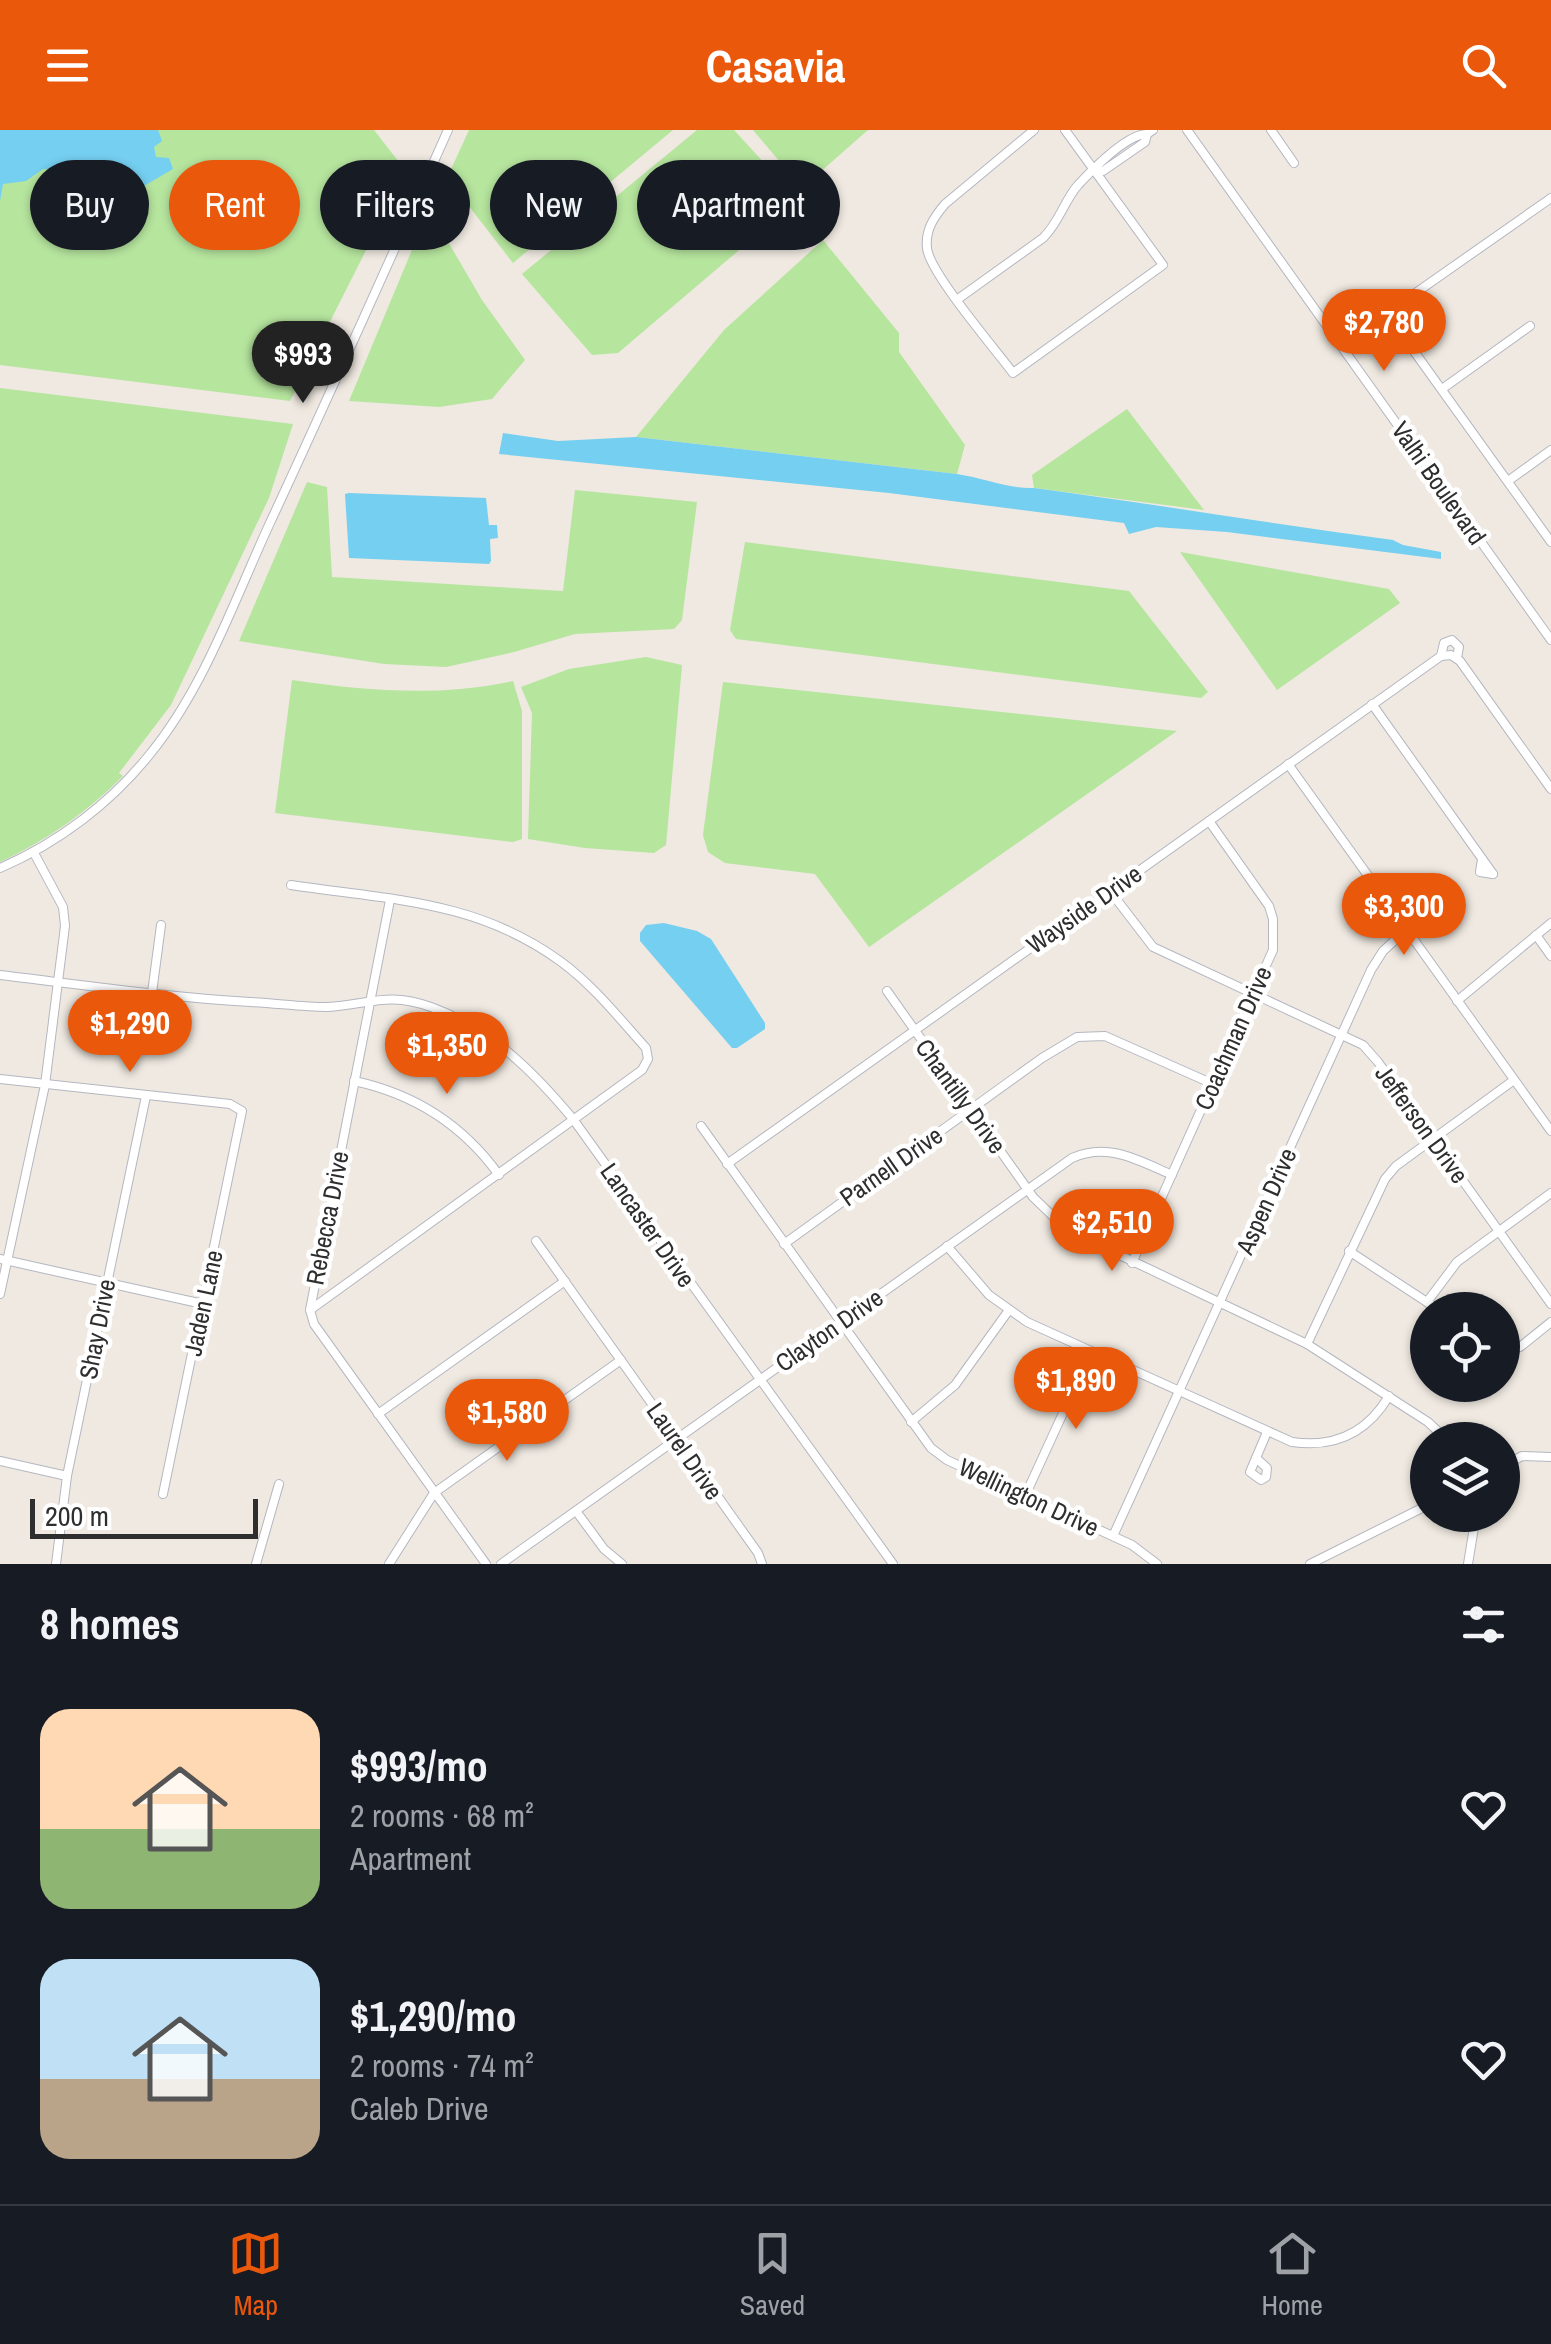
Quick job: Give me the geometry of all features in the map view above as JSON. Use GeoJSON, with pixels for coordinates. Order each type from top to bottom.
{"type":"FeatureCollection","features":[{"type":"Feature","properties":{"kind":"street"},"geometry":{"type":"LineString","coordinates":[[0,868],[34,853],[119,788],[152,752],[202,671],[448,130]]}},
{"type":"Feature","properties":{"kind":"street"},"geometry":{"type":"LineString","coordinates":[[1034,130],[944,204],[927,234],[930,262],[1013,373],[1163,265],[1065,130]]}},
{"type":"Feature","properties":{"kind":"street","name":"Valhi Boulevard"},"geometry":{"type":"LineString","coordinates":[[1187,130],[1551,640]]}},
{"type":"Feature","properties":{"kind":"street"},"geometry":{"type":"LineString","coordinates":[[1271,130],[1294,164]]}},
{"type":"Feature","properties":{"kind":"street"},"geometry":{"type":"LineString","coordinates":[[958,299],[1043,238],[1056,226],[1076,188],[1094,171],[1103,171],[1145,142],[1150,132]]}},
{"type":"Feature","properties":{"kind":"street"},"geometry":{"type":"LineString","coordinates":[[1551,198],[1397,306],[1392,314],[1392,322],[1551,542]]}},
{"type":"Feature","properties":{"kind":"street"},"geometry":{"type":"LineString","coordinates":[[1442,389],[1530,326]]}},
{"type":"Feature","properties":{"kind":"street"},"geometry":{"type":"LineString","coordinates":[[1508,481],[1551,450]]}},
{"type":"Feature","properties":{"kind":"street"},"geometry":{"type":"LineString","coordinates":[[1457,658],[1441,656],[1444,642],[1452,640],[1459,647],[1457,658],[1551,789]]}},
{"type":"Feature","properties":{"kind":"street","name":"Wayside Drive"},"geometry":{"type":"LineString","coordinates":[[727,1164],[1441,656]]}},
{"type":"Feature","properties":{"kind":"street"},"geometry":{"type":"LineString","coordinates":[[1372,704],[1492,874]]}},
{"type":"Feature","properties":{"kind":"street"},"geometry":{"type":"LineString","coordinates":[[1288,764],[1551,1131]]}},
{"type":"Feature","properties":{"kind":"street","name":"Coachman Drive"},"geometry":{"type":"LineString","coordinates":[[1132,1263],[1273,950],[1273,919],[1265,900],[1208,820]]}},
{"type":"Feature","properties":{"kind":"street"},"geometry":{"type":"LineString","coordinates":[[0,1294],[4,1260],[45,1084],[65,916],[34,853]]}},
{"type":"Feature","properties":{"kind":"street"},"geometry":{"type":"LineString","coordinates":[[291,886],[456,909],[502,926],[560,961],[589,986],[646,1048],[648,1059],[642,1070],[310,1310]]}},
{"type":"Feature","properties":{"kind":"street","name":"Jefferson Drive"},"geometry":{"type":"LineString","coordinates":[[1110,891],[1153,947],[1363,1045],[1551,1304]]}},
{"type":"Feature","properties":{"kind":"street","name":"Rebecca Drive"},"geometry":{"type":"LineString","coordinates":[[390,900],[310,1310],[314,1324],[486,1564]]}},
{"type":"Feature","properties":{"kind":"street"},"geometry":{"type":"LineString","coordinates":[[1458,1000],[1551,923]]}},
{"type":"Feature","properties":{"kind":"street"},"geometry":{"type":"LineString","coordinates":[[152,993],[161,925]]}},
{"type":"Feature","properties":{"kind":"street","name":"Aspen Drive"},"geometry":{"type":"LineString","coordinates":[[1113,1536],[1342,1034],[1383,950],[1406,929]]}},
{"type":"Feature","properties":{"kind":"street"},"geometry":{"type":"LineString","coordinates":[[1536,935],[1551,956]]}},
{"type":"Feature","properties":{"kind":"street","name":"Lancaster Drive"},"geometry":{"type":"LineString","coordinates":[[0,975],[152,993],[328,1006],[369,998],[400,998],[466,1022],[510,1052],[573,1119],[892,1564]]}},
{"type":"Feature","properties":{"kind":"street","name":"Chantilly Drive"},"geometry":{"type":"LineString","coordinates":[[887,991],[1027,1189],[1067,1230],[1308,1344],[1428,1422]]}},
{"type":"Feature","properties":{"kind":"street","name":"Parnell Drive"},"geometry":{"type":"LineString","coordinates":[[784,1244],[1070,1040],[1088,1034],[1114,1040],[1213,1084]]}},
{"type":"Feature","properties":{"kind":"street"},"geometry":{"type":"LineString","coordinates":[[0,1080],[146,1096]]}},
{"type":"Feature","properties":{"kind":"street"},"geometry":{"type":"LineString","coordinates":[[1308,1344],[1385,1179],[1396,1166],[1514,1080]]}},
{"type":"Feature","properties":{"kind":"street"},"geometry":{"type":"LineString","coordinates":[[354,1081],[387,1089],[432,1110],[474,1144],[499,1175]]}},
{"type":"Feature","properties":{"kind":"street","name":"Jaden Lane"},"geometry":{"type":"LineString","coordinates":[[146,1096],[230,1104],[242,1111],[163,1494]]}},
{"type":"Feature","properties":{"kind":"street","name":"Shay Drive"},"geometry":{"type":"LineString","coordinates":[[56,1564],[67,1476],[146,1096]]}},
{"type":"Feature","properties":{"kind":"street","name":"Wellington Drive"},"geometry":{"type":"LineString","coordinates":[[700,1126],[930,1448],[947,1460],[1113,1536],[1146,1553],[1157,1564]]}},
{"type":"Feature","properties":{"kind":"street","name":"Clayton Drive"},"geometry":{"type":"LineString","coordinates":[[501,1564],[1072,1158],[1097,1150],[1131,1156],[1172,1174]]}},
{"type":"Feature","properties":{"kind":"street"},"geometry":{"type":"LineString","coordinates":[[1434,1292],[1457,1262],[1551,1193]]}},
{"type":"Feature","properties":{"kind":"street","name":"Laurel Drive"},"geometry":{"type":"LineString","coordinates":[[536,1241],[758,1553],[762,1564]]}},
{"type":"Feature","properties":{"kind":"street"},"geometry":{"type":"LineString","coordinates":[[947,1246],[972,1278],[1009,1310],[1267,1432],[1309,1444],[1342,1438],[1366,1426],[1389,1396]]}},
{"type":"Feature","properties":{"kind":"street"},"geometry":{"type":"LineString","coordinates":[[1350,1251],[1412,1292]]}},
{"type":"Feature","properties":{"kind":"street"},"geometry":{"type":"LineString","coordinates":[[4,1260],[203,1304]]}},
{"type":"Feature","properties":{"kind":"street"},"geometry":{"type":"LineString","coordinates":[[378,1414],[565,1281]]}},
{"type":"Feature","properties":{"kind":"street"},"geometry":{"type":"LineString","coordinates":[[911,1422],[955,1385],[1009,1310]]}},
{"type":"Feature","properties":{"kind":"street"},"geometry":{"type":"LineString","coordinates":[[1520,1347],[1551,1322]]}},
{"type":"Feature","properties":{"kind":"street"},"geometry":{"type":"LineString","coordinates":[[1026,1496],[1091,1352]]}},
{"type":"Feature","properties":{"kind":"street"},"geometry":{"type":"LineString","coordinates":[[389,1564],[434,1493],[621,1360]]}},
{"type":"Feature","properties":{"kind":"street"},"geometry":{"type":"LineString","coordinates":[[1256,1458],[1267,1432]]}},
{"type":"Feature","properties":{"kind":"street"},"geometry":{"type":"LineString","coordinates":[[1520,1457],[1551,1457]]}},
{"type":"Feature","properties":{"kind":"street"},"geometry":{"type":"LineString","coordinates":[[0,1460],[67,1476]]}},
{"type":"Feature","properties":{"kind":"street"},"geometry":{"type":"LineString","coordinates":[[256,1564],[279,1484]]}},
{"type":"Feature","properties":{"kind":"street"},"geometry":{"type":"LineString","coordinates":[[576,1511],[604,1549],[622,1564]]}},
{"type":"Feature","properties":{"kind":"street"},"geometry":{"type":"LineString","coordinates":[[1310,1564],[1410,1514]]}},
{"type":"Feature","properties":{"kind":"street"},"geometry":{"type":"LineString","coordinates":[[1468,1564],[1473,1532]]}},
{"type":"Feature","properties":{"kind":"green space"},"geometry":{"type":"Polygon","coordinates":[[[0,130],[374,130],[397,160],[320,160],[320,250],[366,250],[290,401],[0,365],[0,130]]]}},
{"type":"Feature","properties":{"kind":"green space"},"geometry":{"type":"Polygon","coordinates":[[[469,130],[673,130],[617,177],[617,160],[490,160],[490,233],[470,208],[470,160],[455,160],[469,130]]]}},
{"type":"Feature","properties":{"kind":"green space"},"geometry":{"type":"Polygon","coordinates":[[[697,130],[734,130],[761,160],[661,160],[697,130]]]}},
{"type":"Feature","properties":{"kind":"green space"},"geometry":{"type":"Polygon","coordinates":[[[753,130],[868,130],[834,160],[778,160],[753,130]]]}},
{"type":"Feature","properties":{"kind":"green space"},"geometry":{"type":"Polygon","coordinates":[[[637,179],[637,250],[739,250],[618,353],[592,355],[522,274],[551,250],[617,250],[617,196],[637,179]]]}},
{"type":"Feature","properties":{"kind":"green space"},"geometry":{"type":"Polygon","coordinates":[[[412,250],[453,250],[482,300],[525,360],[492,399],[439,407],[349,401],[412,250]]]}},
{"type":"Feature","properties":{"kind":"green space"},"geometry":{"type":"Polygon","coordinates":[[[503,250],[529,250],[513,263],[503,250]]]}},
{"type":"Feature","properties":{"kind":"green space"},"geometry":{"type":"Polygon","coordinates":[[[812,250],[831,250],[899,333],[899,352],[965,445],[957,474],[636,437],[724,330],[812,250]]]}},
{"type":"Feature","properties":{"kind":"green space"},"geometry":{"type":"Polygon","coordinates":[[[0,388],[293,424],[269,498],[171,705],[119,773],[123,776],[109,789],[50,835],[0,862],[0,388]]]}},
{"type":"Feature","properties":{"kind":"green space"},"geometry":{"type":"Polygon","coordinates":[[[1127,409],[1204,510],[1034,488],[1032,475],[1127,409]]]}},
{"type":"Feature","properties":{"kind":"green space"},"geometry":{"type":"Polygon","coordinates":[[[307,482],[327,487],[332,577],[563,591],[575,490],[697,502],[682,620],[674,629],[575,634],[446,667],[384,664],[239,641],[307,482]]]}},
{"type":"Feature","properties":{"kind":"green space"},"geometry":{"type":"Polygon","coordinates":[[[745,542],[1129,591],[1208,692],[1201,698],[736,639],[730,630],[745,542]]]}},
{"type":"Feature","properties":{"kind":"green space"},"geometry":{"type":"Polygon","coordinates":[[[1180,552],[1389,589],[1400,603],[1277,690],[1180,552]]]}},
{"type":"Feature","properties":{"kind":"green space"},"geometry":{"type":"Polygon","coordinates":[[[646,657],[682,665],[666,845],[654,853],[528,839],[532,713],[521,687],[569,669],[646,657]]]}},
{"type":"Feature","properties":{"kind":"green space"},"geometry":{"type":"Polygon","coordinates":[[[292,680],[402,691],[513,681],[522,711],[522,839],[513,842],[275,813],[292,680]]]}},
{"type":"Feature","properties":{"kind":"green space"},"geometry":{"type":"Polygon","coordinates":[[[723,682],[1177,731],[869,947],[815,874],[725,863],[708,852],[703,835],[723,682]]]}},
{"type":"Feature","properties":{"kind":"water"},"geometry":{"type":"Polygon","coordinates":[[[0,130],[158,130],[162,141],[154,147],[156,157],[170,160],[169,171],[149,183],[149,160],[30,160],[30,178],[3,184],[0,201],[0,130]]]}},
{"type":"Feature","properties":{"kind":"water"},"geometry":{"type":"Polygon","coordinates":[[[503,433],[558,441],[636,437],[957,474],[1015,487],[1393,540],[1441,552],[1441,559],[1227,532],[1156,527],[1129,534],[1124,523],[889,493],[499,454],[503,433]]]}},
{"type":"Feature","properties":{"kind":"water"},"geometry":{"type":"Polygon","coordinates":[[[345,494],[486,498],[489,525],[497,525],[498,538],[490,539],[491,561],[489,564],[349,558],[345,494]]]}},
{"type":"Feature","properties":{"kind":"water"},"geometry":{"type":"Polygon","coordinates":[[[664,923],[697,931],[711,939],[765,1023],[765,1029],[732,1048],[640,941],[646,925],[664,923]]]}}]}
